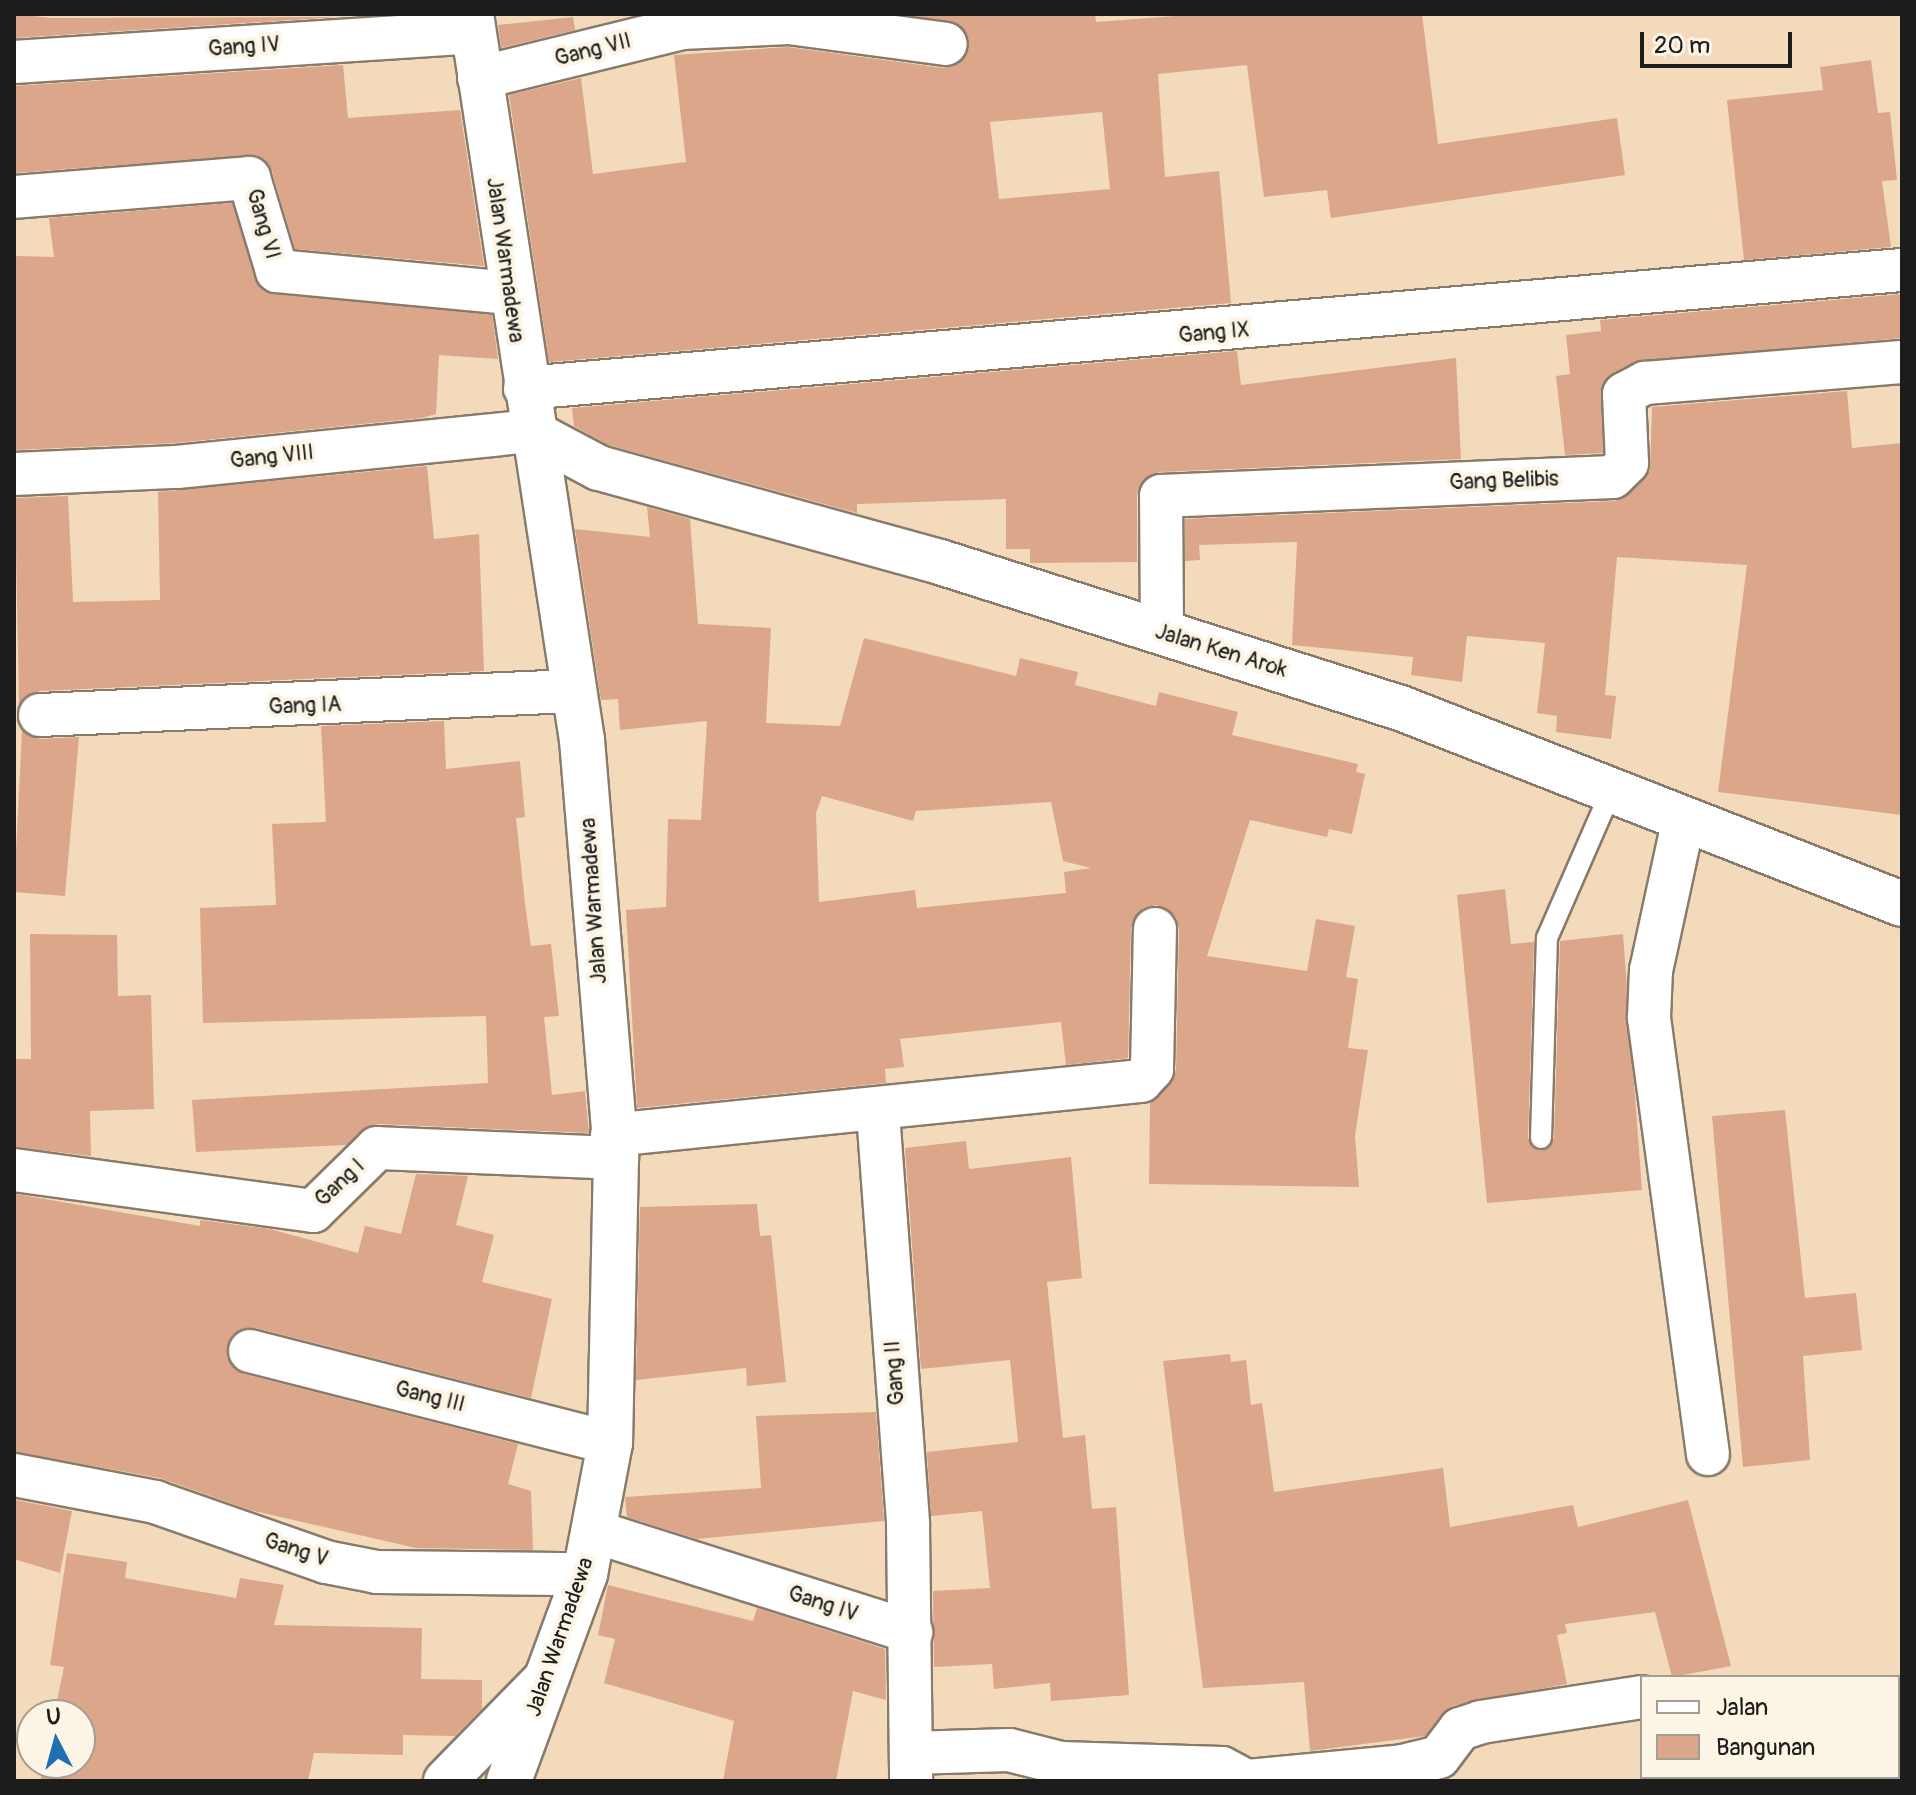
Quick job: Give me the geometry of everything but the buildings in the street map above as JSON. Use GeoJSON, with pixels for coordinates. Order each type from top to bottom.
{"type":"FeatureCollection","features":[{"type":"Feature","properties":{"kind":"street","name":"Gang IV"},"geometry":{"type":"LineString","coordinates":[[14,62],[472,23]]}},
{"type":"Feature","properties":{"kind":"street","name":"Jalan Warmadewa"},"geometry":{"type":"LineString","coordinates":[[472,23],[529,431],[571,691],[582,740],[614,1146],[610,1443],[585,1574],[509,1781]]}},
{"type":"Feature","properties":{"kind":"street","name":"Gang VII"},"geometry":{"type":"LineString","coordinates":[[479,78],[682,28],[789,23],[946,44]]}},
{"type":"Feature","properties":{"kind":"street","name":"Gang VI"},"geometry":{"type":"LineString","coordinates":[[14,197],[249,178],[277,271],[510,293]]}},
{"type":"Feature","properties":{"kind":"street","name":"Gang IX"},"geometry":{"type":"LineString","coordinates":[[525,388],[1902,270]]}},
{"type":"Feature","properties":{"kind":"street","name":"Gang Belibis"},"geometry":{"type":"LineString","coordinates":[[1162,633],[1161,496],[1613,477],[1627,463],[1624,394],[1645,383],[1902,362]]}},
{"type":"Feature","properties":{"kind":"street","name":"Jalan Ken Arok"},"geometry":{"type":"LineString","coordinates":[[529,431],[599,468],[940,562],[1398,707],[1613,787],[1902,904]]}},
{"type":"Feature","properties":{"kind":"street","name":"Gang VIII"},"geometry":{"type":"LineString","coordinates":[[14,474],[177,467],[529,431]]}},
{"type":"Feature","properties":{"kind":"street","name":"Gang IA"},"geometry":{"type":"LineString","coordinates":[[40,715],[571,691]]}},
{"type":"Feature","properties":{"kind":"street"},"geometry":{"type":"LineString","coordinates":[[1684,818],[1651,970],[1649,1018],[1708,1454]]}},
{"type":"Feature","properties":{"kind":"street"},"geometry":{"type":"LineString","coordinates":[[614,1146],[1146,1078],[1156,1012],[1155,929]]}},
{"type":"Feature","properties":{"kind":"street","name":"Gang II"},"geometry":{"type":"LineString","coordinates":[[878,1113],[911,1632]]}},
{"type":"Feature","properties":{"kind":"street","name":"Gang I"},"geometry":{"type":"LineString","coordinates":[[14,1170],[313,1211],[377,1148],[614,1146]]}},
{"type":"Feature","properties":{"kind":"street","name":"Gang III"},"geometry":{"type":"LineString","coordinates":[[250,1351],[610,1443]]}},
{"type":"Feature","properties":{"kind":"street","name":"Gang V"},"geometry":{"type":"LineString","coordinates":[[14,1475],[155,1502],[326,1562],[377,1572],[585,1574]]}},
{"type":"Feature","properties":{"kind":"street","name":"Gang IV"},"geometry":{"type":"LineString","coordinates":[[593,1531],[911,1632]]}},
{"type":"Feature","properties":{"kind":"street"},"geometry":{"type":"LineString","coordinates":[[911,1632],[911,1767],[1009,1750],[1061,1763],[1235,1778],[1403,1766],[1439,1757],[1460,1729],[1481,1722],[1640,1697]]}},
{"type":"Feature","properties":{"kind":"street"},"geometry":{"type":"LineString","coordinates":[[445,1781],[548,1676]]}},
{"type":"Feature","properties":{"kind":"lane"},"geometry":{"type":"LineString","coordinates":[[1541,1138],[1547,938],[1613,787]]}}]}
